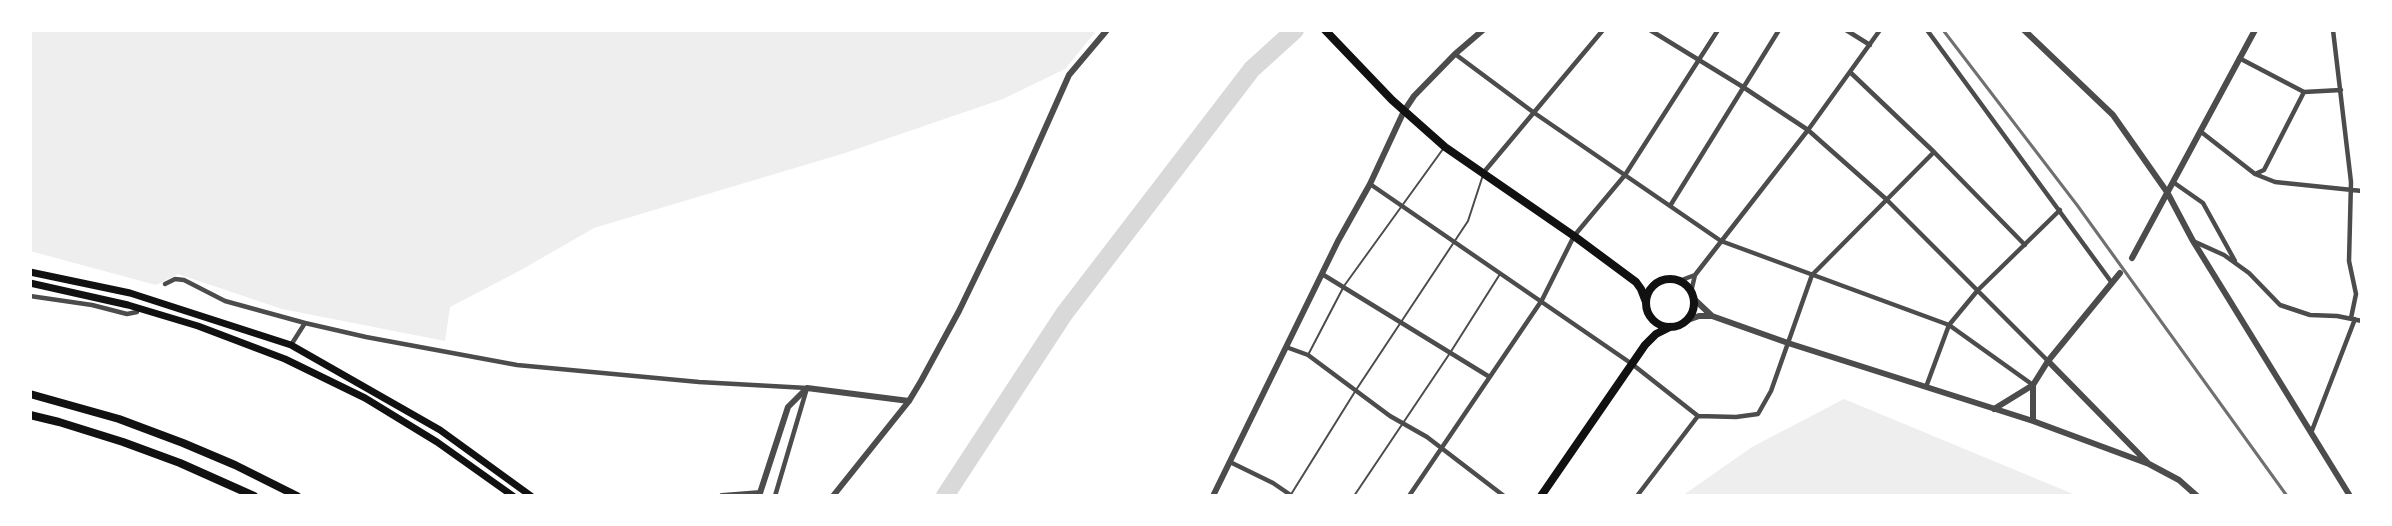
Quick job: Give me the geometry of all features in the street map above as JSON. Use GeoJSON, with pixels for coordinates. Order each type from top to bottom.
{"type":"FeatureCollection","features":[{"type":"Feature","properties":{"kind":"highway"},"geometry":{"type":"LineString","coordinates":[[30,394],[118,419],[183,443],[235,465],[297,496]]}},
{"type":"Feature","properties":{"kind":"highway"},"geometry":{"type":"LineString","coordinates":[[30,415],[123,442],[180,463],[254,496]]}},
{"type":"Feature","properties":{"kind":"main road"},"geometry":{"type":"LineString","coordinates":[[1325,30],[1392,100],[1444,147],[1484,172],[1636,282],[1641,289],[1650,316],[1651,327],[1645,345]]}},
{"type":"Feature","properties":{"kind":"main road"},"geometry":{"type":"LineString","coordinates":[[30,272],[130,293],[291,345],[440,430],[531,496]]}},
{"type":"Feature","properties":{"kind":"main road"},"geometry":{"type":"LineString","coordinates":[[1541,496],[1645,345],[1656,334],[1685,321],[1690,315],[1692,296],[1679,281],[1664,280],[1644,284],[1636,282]]}},
{"type":"Feature","properties":{"kind":"main road"},"geometry":{"type":"LineString","coordinates":[[30,283],[128,304],[198,326],[285,359],[365,398],[437,442],[513,496]]}},
{"type":"Feature","properties":{"kind":"main road"},"geometry":{"type":"LineString","coordinates":[[1646,302],[1651,288],[1656,283]]}},
{"type":"Feature","properties":{"kind":"main road"},"geometry":{"type":"LineString","coordinates":[[1650,316],[1662,326],[1670,327]]}},
{"type":"Feature","properties":{"kind":"street"},"geometry":{"type":"LineString","coordinates":[[834,496],[909,401],[964,300],[1019,187],[1069,75],[1107,30]]}},
{"type":"Feature","properties":{"kind":"street"},"geometry":{"type":"LineString","coordinates":[[1213,496],[1355,208],[1370,184],[1404,111],[1414,96],[1455,54],[1483,30]]}},
{"type":"Feature","properties":{"kind":"street"},"geometry":{"type":"LineString","coordinates":[[1484,172],[1603,30]]}},
{"type":"Feature","properties":{"kind":"street"},"geometry":{"type":"LineString","coordinates":[[1650,30],[1808,130],[1886,200],[1978,290],[2149,464]]}},
{"type":"Feature","properties":{"kind":"street"},"geometry":{"type":"LineString","coordinates":[[1409,496],[1488,376],[1541,301],[1574,236],[1625,175],[1718,30]]}},
{"type":"Feature","properties":{"kind":"street"},"geometry":{"type":"LineString","coordinates":[[1670,206],[1779,30]]}},
{"type":"Feature","properties":{"kind":"street"},"geometry":{"type":"LineString","coordinates":[[1846,30],[1870,45]]}},
{"type":"Feature","properties":{"kind":"street"},"geometry":{"type":"LineString","coordinates":[[1712,316],[1692,296],[1695,275],[1808,130],[1880,30]]}},
{"type":"Feature","properties":{"kind":"street"},"geometry":{"type":"LineString","coordinates":[[1927,30],[2112,283]]}},
{"type":"Feature","properties":{"kind":"street"},"geometry":{"type":"LineString","coordinates":[[2024,30],[2113,115],[2167,192],[2193,241],[2350,496]]}},
{"type":"Feature","properties":{"kind":"street"},"geometry":{"type":"LineString","coordinates":[[2132,258],[2255,30]]}},
{"type":"Feature","properties":{"kind":"street"},"geometry":{"type":"LineString","coordinates":[[2311,433],[2353,319],[2355,294],[2349,261],[2351,190],[2333,30]]}},
{"type":"Feature","properties":{"kind":"street"},"geometry":{"type":"LineString","coordinates":[[1455,54],[1533,112],[1721,241],[1949,326],[2033,385]]}},
{"type":"Feature","properties":{"kind":"street"},"geometry":{"type":"LineString","coordinates":[[2239,58],[2304,92],[2341,90]]}},
{"type":"Feature","properties":{"kind":"street"},"geometry":{"type":"LineString","coordinates":[[1851,73],[1934,152],[2025,245]]}},
{"type":"Feature","properties":{"kind":"street"},"geometry":{"type":"LineString","coordinates":[[2255,174],[2264,170],[2304,92]]}},
{"type":"Feature","properties":{"kind":"street"},"geometry":{"type":"LineString","coordinates":[[2200,131],[2255,174],[2275,182],[2362,191]]}},
{"type":"Feature","properties":{"kind":"street"},"geometry":{"type":"LineString","coordinates":[[1370,184],[1632,364],[1698,416],[1737,417],[1758,414],[1771,391],[1812,275],[1934,152]]}},
{"type":"Feature","properties":{"kind":"street"},"geometry":{"type":"LineString","coordinates":[[2173,182],[2203,203],[2236,264]]}},
{"type":"Feature","properties":{"kind":"street"},"geometry":{"type":"LineString","coordinates":[[1926,387],[1949,326],[1978,290],[2060,210]]}},
{"type":"Feature","properties":{"kind":"street"},"geometry":{"type":"LineString","coordinates":[[2193,241],[2224,255],[2249,273],[2280,304],[2310,315],[2362,321]]}},
{"type":"Feature","properties":{"kind":"street"},"geometry":{"type":"LineString","coordinates":[[1994,409],[2033,385],[2048,361],[2120,273]]}},
{"type":"Feature","properties":{"kind":"street"},"geometry":{"type":"LineString","coordinates":[[1322,274],[1488,376]]}},
{"type":"Feature","properties":{"kind":"street"},"geometry":{"type":"LineString","coordinates":[[1679,281],[1695,275]]}},
{"type":"Feature","properties":{"kind":"street"},"geometry":{"type":"LineString","coordinates":[[165,284],[175,279],[184,280],[225,301],[305,323],[366,337],[517,365],[699,382],[807,388],[909,401]]}},
{"type":"Feature","properties":{"kind":"street"},"geometry":{"type":"LineString","coordinates":[[30,296],[92,305],[127,314],[137,312]]}},
{"type":"Feature","properties":{"kind":"street"},"geometry":{"type":"LineString","coordinates":[[1685,321],[1699,316],[1712,316],[1788,343],[2033,421],[2149,464],[2179,480],[2197,496]]}},
{"type":"Feature","properties":{"kind":"street"},"geometry":{"type":"LineString","coordinates":[[291,345],[305,323]]}},
{"type":"Feature","properties":{"kind":"street"},"geometry":{"type":"LineString","coordinates":[[1286,347],[1308,355],[1441,448],[1504,496]]}},
{"type":"Feature","properties":{"kind":"street"},"geometry":{"type":"LineString","coordinates":[[2033,385],[2033,421]]}},
{"type":"Feature","properties":{"kind":"street"},"geometry":{"type":"LineString","coordinates":[[722,496],[760,493],[788,407],[807,388]]}},
{"type":"Feature","properties":{"kind":"street"},"geometry":{"type":"LineString","coordinates":[[775,496],[807,388]]}},
{"type":"Feature","properties":{"kind":"street"},"geometry":{"type":"LineString","coordinates":[[1637,496],[1698,416]]}},
{"type":"Feature","properties":{"kind":"street"},"geometry":{"type":"LineString","coordinates":[[1230,462],[1273,483],[1291,496]]}},
{"type":"Feature","properties":{"kind":"lane"},"geometry":{"type":"LineString","coordinates":[[1308,355],[1344,286],[1444,147]]}},
{"type":"Feature","properties":{"kind":"lane"},"geometry":{"type":"LineString","coordinates":[[1291,496],[1356,390],[1468,221],[1484,172]]}},
{"type":"Feature","properties":{"kind":"lane"},"geometry":{"type":"LineString","coordinates":[[1354,496],[1500,274]]}},
{"type":"Feature","properties":{"kind":"shaded area"},"geometry":{"type":"Polygon","coordinates":[[[30,30],[1097,30],[1065,69],[1003,99],[845,153],[594,228],[450,307],[445,341],[282,309],[178,274],[156,285],[30,251],[30,30]]]}},
{"type":"Feature","properties":{"kind":"shaded area"},"geometry":{"type":"Polygon","coordinates":[[[1844,399],[2078,496],[1682,496],[1752,447],[1844,399]]]}},
{"type":"Feature","properties":{"kind":"waterway"},"geometry":{"type":"LineString","coordinates":[[945,496],[1064,314],[1252,69],[1295,30]]}},
{"type":"Feature","properties":{"kind":"railway"},"geometry":{"type":"LineString","coordinates":[[1943,30],[2077,205],[2287,496]]}}]}
